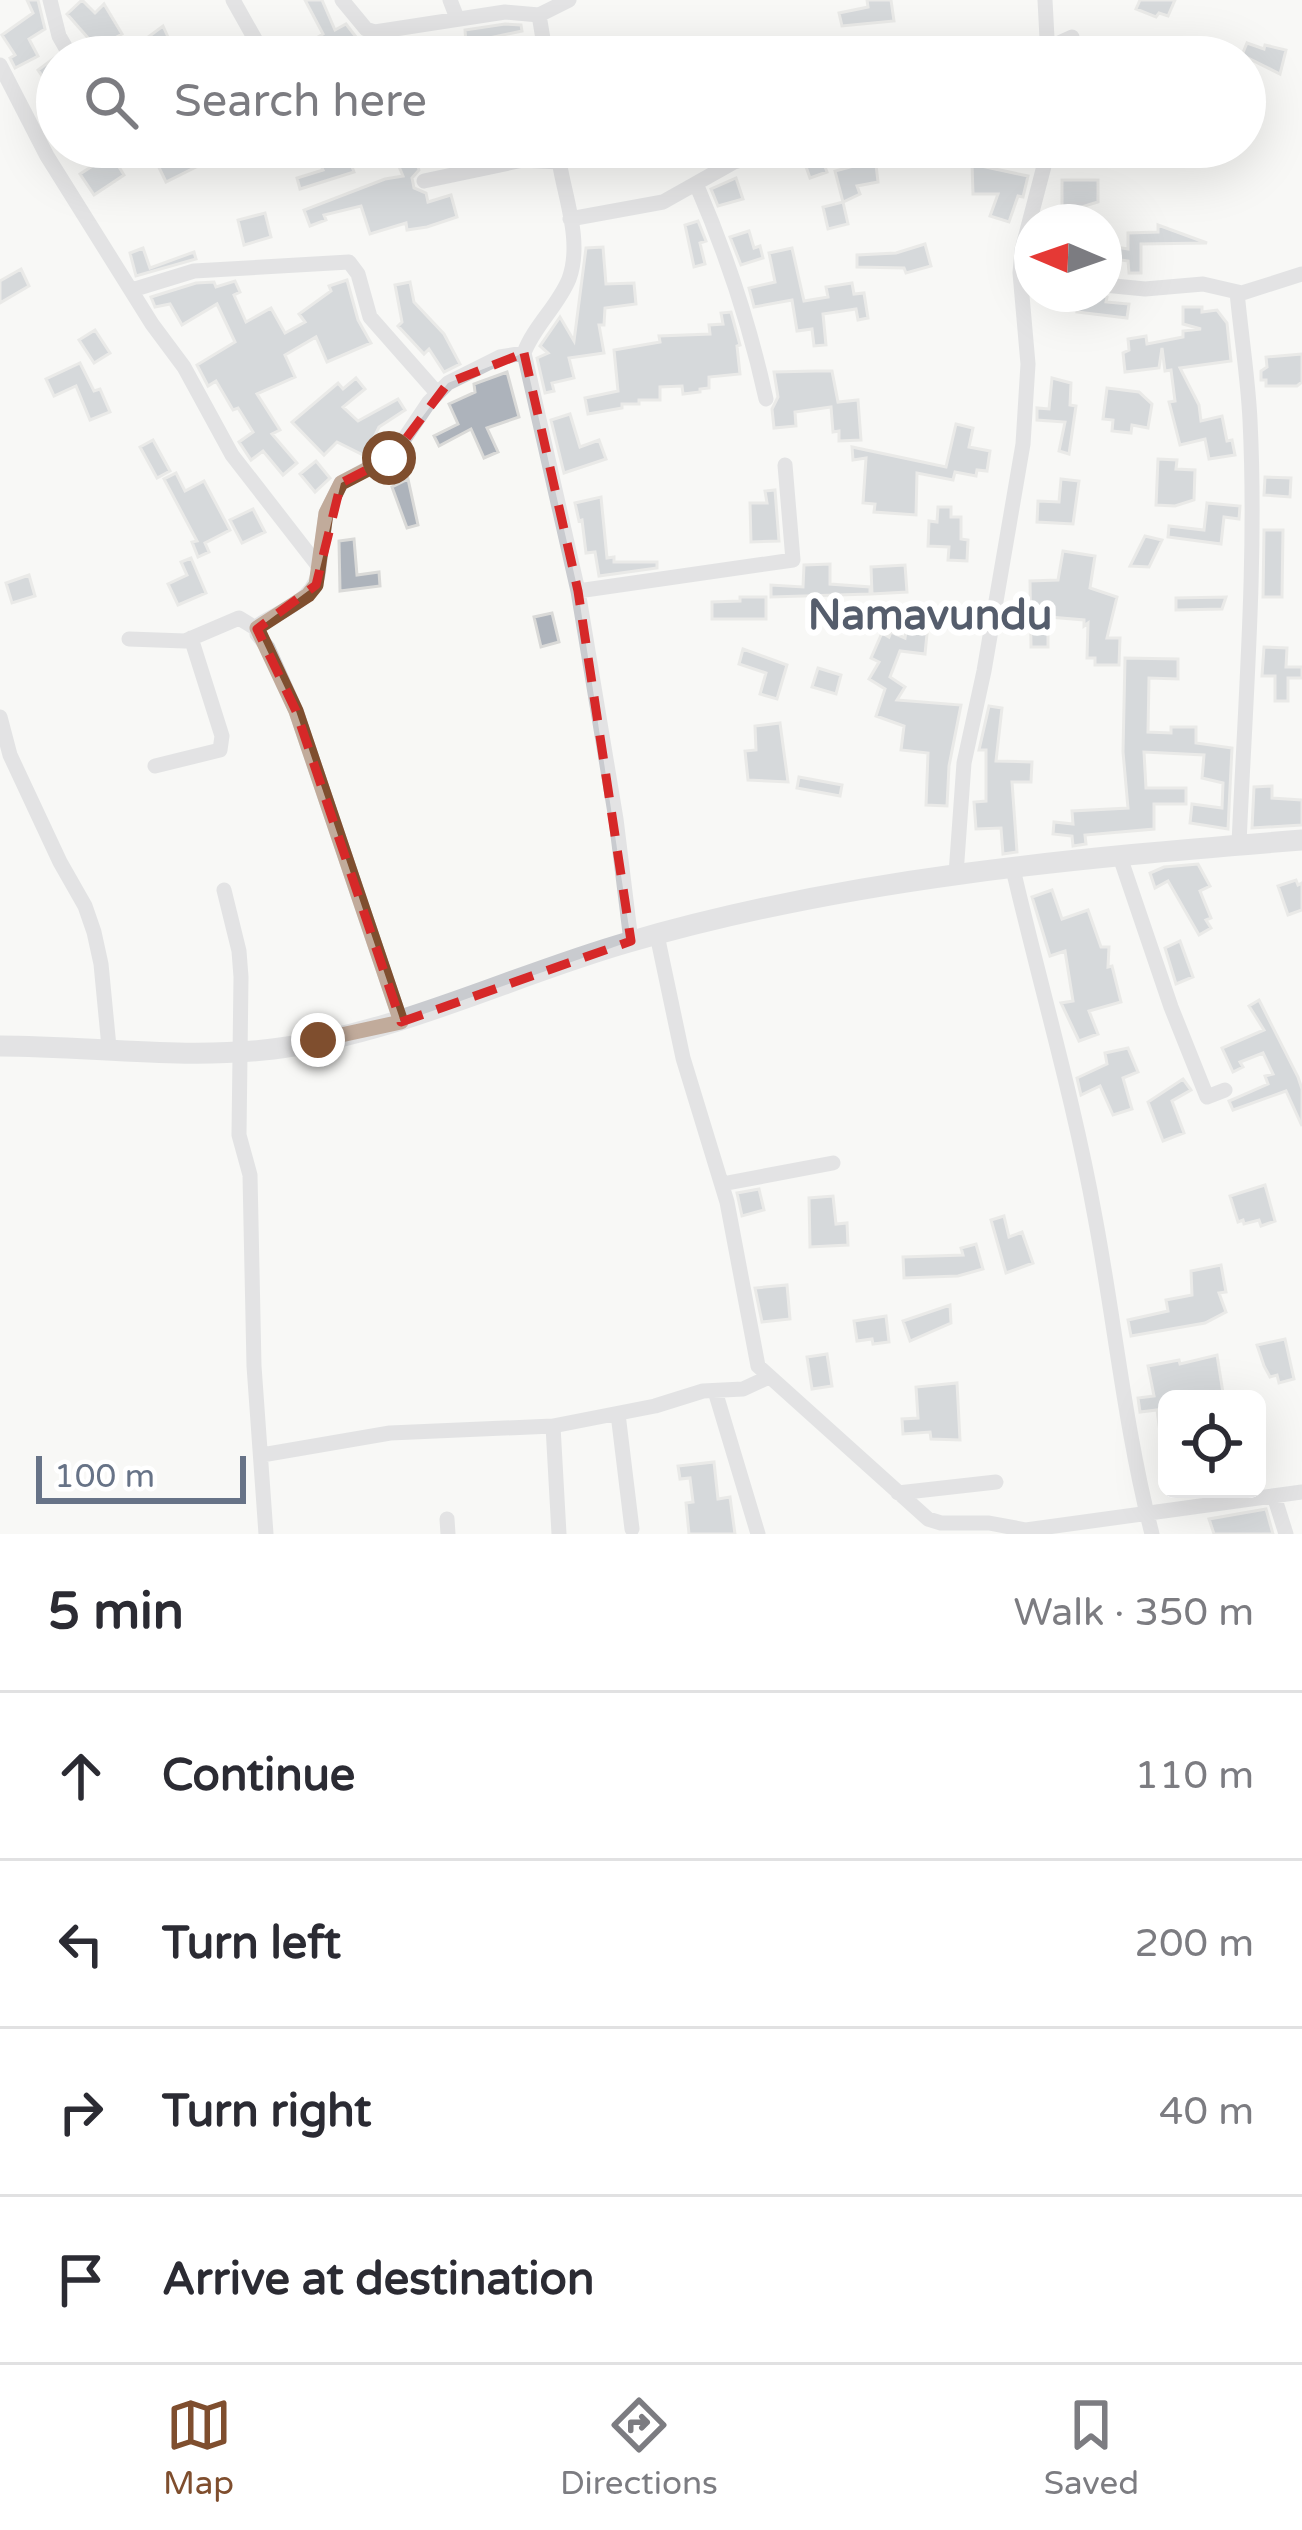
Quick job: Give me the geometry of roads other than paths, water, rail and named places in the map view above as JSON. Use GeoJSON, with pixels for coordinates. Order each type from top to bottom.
{"type":"FeatureCollection","features":[{"type":"Feature","properties":{"kind":"street"},"geometry":{"type":"LineString","coordinates":[[50,0],[59,36]]}},
{"type":"Feature","properties":{"kind":"street"},"geometry":{"type":"LineString","coordinates":[[233,0],[253,36]]}},
{"type":"Feature","properties":{"kind":"street"},"geometry":{"type":"LineString","coordinates":[[342,0],[366,28],[386,32],[505,12],[538,14],[569,0]]}},
{"type":"Feature","properties":{"kind":"street"},"geometry":{"type":"LineString","coordinates":[[451,0],[457,18]]}},
{"type":"Feature","properties":{"kind":"street"},"geometry":{"type":"LineString","coordinates":[[1045,0],[1047,36]]}},
{"type":"Feature","properties":{"kind":"street"},"geometry":{"type":"LineString","coordinates":[[538,14],[542,36]]}},
{"type":"Feature","properties":{"kind":"street"},"geometry":{"type":"LineString","coordinates":[[384,36],[386,32]]}},
{"type":"Feature","properties":{"kind":"street"},"geometry":{"type":"LineString","coordinates":[[0,65],[36,121]]}},
{"type":"Feature","properties":{"kind":"street"},"geometry":{"type":"LineString","coordinates":[[64,168],[232,455],[319,567]]}},
{"type":"Feature","properties":{"kind":"street"},"geometry":{"type":"LineString","coordinates":[[424,181],[486,168]]}},
{"type":"Feature","properties":{"kind":"street"},"geometry":{"type":"LineString","coordinates":[[561,168],[574,262],[524,353],[578,591],[631,941]]}},
{"type":"Feature","properties":{"kind":"street"},"geometry":{"type":"LineString","coordinates":[[570,219],[663,202],[725,168]]}},
{"type":"Feature","properties":{"kind":"street"},"geometry":{"type":"LineString","coordinates":[[1034,204],[1043,168]]}},
{"type":"Feature","properties":{"kind":"street"},"geometry":{"type":"LineString","coordinates":[[697,186],[751,330],[766,399]]}},
{"type":"Feature","properties":{"kind":"street"},"geometry":{"type":"LineString","coordinates":[[132,290],[194,271],[350,262],[370,317],[437,393]]}},
{"type":"Feature","properties":{"kind":"street"},"geometry":{"type":"LineString","coordinates":[[1122,287],[1145,290],[1203,284],[1255,292],[1302,274]]}},
{"type":"Feature","properties":{"kind":"street"},"geometry":{"type":"LineString","coordinates":[[1238,292],[1250,419],[1251,509],[1248,713],[1238,844]]}},
{"type":"Feature","properties":{"kind":"street"},"geometry":{"type":"LineString","coordinates":[[956,874],[964,763],[985,671],[1023,444],[1027,312]]}},
{"type":"Feature","properties":{"kind":"street"},"geometry":{"type":"LineString","coordinates":[[257,628],[316,585],[326,513],[341,483],[394,454],[437,393],[466,371],[524,353]]}},
{"type":"Feature","properties":{"kind":"street"},"geometry":{"type":"LineString","coordinates":[[578,591],[794,560],[785,465]]}},
{"type":"Feature","properties":{"kind":"street"},"geometry":{"type":"LineString","coordinates":[[130,639],[191,638],[239,618],[257,628],[296,711],[401,1022]]}},
{"type":"Feature","properties":{"kind":"street"},"geometry":{"type":"LineString","coordinates":[[155,766],[220,750],[222,736],[191,638]]}},
{"type":"Feature","properties":{"kind":"street"},"geometry":{"type":"LineString","coordinates":[[0,717],[10,755],[86,906],[101,964],[109,1047]]}},
{"type":"Feature","properties":{"kind":"street"},"geometry":{"type":"LineString","coordinates":[[0,1046],[241,1052],[278,1048],[401,1022],[631,941],[859,890],[1119,854],[1302,840]]}},
{"type":"Feature","properties":{"kind":"street"},"geometry":{"type":"LineString","coordinates":[[1119,854],[1207,1097],[1225,1090]]}},
{"type":"Feature","properties":{"kind":"street"},"geometry":{"type":"LineString","coordinates":[[1012,869],[1076,1120],[1096,1218],[1124,1414],[1152,1534]]}},
{"type":"Feature","properties":{"kind":"street"},"geometry":{"type":"LineString","coordinates":[[224,890],[239,951],[239,1136],[250,1175],[254,1366],[266,1534]]}},
{"type":"Feature","properties":{"kind":"street"},"geometry":{"type":"LineString","coordinates":[[657,935],[683,1058],[722,1184],[758,1366],[928,1520],[1026,1530],[1302,1492]]}},
{"type":"Feature","properties":{"kind":"street"},"geometry":{"type":"LineString","coordinates":[[722,1184],[833,1163]]}},
{"type":"Feature","properties":{"kind":"street"},"geometry":{"type":"LineString","coordinates":[[262,1455],[390,1433],[553,1426],[703,1391],[743,1389],[769,1377]]}},
{"type":"Feature","properties":{"kind":"street"},"geometry":{"type":"LineString","coordinates":[[715,1391],[758,1534]]}},
{"type":"Feature","properties":{"kind":"street"},"geometry":{"type":"LineString","coordinates":[[618,1414],[632,1529]]}},
{"type":"Feature","properties":{"kind":"street"},"geometry":{"type":"LineString","coordinates":[[553,1426],[559,1534]]}},
{"type":"Feature","properties":{"kind":"street"},"geometry":{"type":"LineString","coordinates":[[898,1493],[996,1482]]}},
{"type":"Feature","properties":{"kind":"street"},"geometry":{"type":"LineString","coordinates":[[1274,1496],[1286,1534]]}},
{"type":"Feature","properties":{"kind":"district","name":"Namavundu"},"geometry":{"type":"Point","coordinates":[930,615]}}]}
